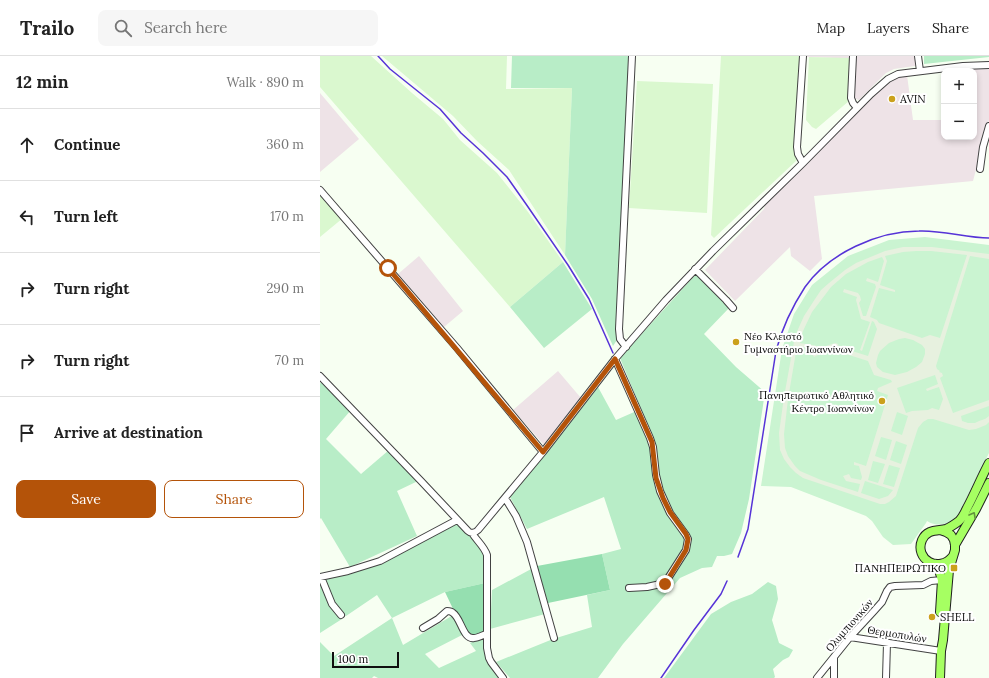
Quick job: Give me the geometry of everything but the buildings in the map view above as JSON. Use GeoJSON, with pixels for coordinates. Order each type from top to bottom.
{"type":"FeatureCollection","features":[{"type":"Feature","properties":{"kind":"main road"},"geometry":{"type":"LineString","coordinates":[[953,556],[945,563],[935,564],[929,562],[922,553],[922,541],[924,536],[929,532],[950,528],[961,519],[989,463]]}},
{"type":"Feature","properties":{"kind":"main road"},"geometry":{"type":"LineString","coordinates":[[955,545],[989,483]]}},
{"type":"Feature","properties":{"kind":"main road"},"geometry":{"type":"LineString","coordinates":[[940,530],[951,535],[955,545],[949,570],[941,650],[940,678]]}},
{"type":"Feature","properties":{"kind":"main road"},"geometry":{"type":"LineString","coordinates":[[935,564],[939,570],[942,580],[939,633],[941,650]]}},
{"type":"Feature","properties":{"kind":"street"},"geometry":{"type":"LineString","coordinates":[[626,346],[620,339],[619,330],[632,56]]}},
{"type":"Feature","properties":{"kind":"street"},"geometry":{"type":"LineString","coordinates":[[803,56],[797,147],[798,154],[803,163]]}},
{"type":"Feature","properties":{"kind":"street"},"geometry":{"type":"LineString","coordinates":[[853,56],[852,101],[857,108]]}},
{"type":"Feature","properties":{"kind":"street"},"geometry":{"type":"LineString","coordinates":[[918,56],[920,71]]}},
{"type":"Feature","properties":{"kind":"street"},"geometry":{"type":"LineString","coordinates":[[472,533],[478,530],[506,498],[615,359],[666,300],[695,269],[803,163],[870,94],[890,78],[898,74],[989,65]]}},
{"type":"Feature","properties":{"kind":"street"},"geometry":{"type":"LineString","coordinates":[[980,169],[983,147],[989,126]]}},
{"type":"Feature","properties":{"kind":"street"},"geometry":{"type":"LineString","coordinates":[[320,190],[425,311],[543,452]]}},
{"type":"Feature","properties":{"kind":"street"},"geometry":{"type":"LineString","coordinates":[[695,269],[733,308]]}},
{"type":"Feature","properties":{"kind":"street"},"geometry":{"type":"LineString","coordinates":[[615,359],[652,442],[656,478],[663,498],[670,512],[688,539],[686,550],[665,584],[629,588]]}},
{"type":"Feature","properties":{"kind":"street"},"geometry":{"type":"LineString","coordinates":[[320,376],[421,481],[456,520],[472,533],[485,550],[487,555],[487,648],[489,658],[503,678]]}},
{"type":"Feature","properties":{"kind":"street"},"geometry":{"type":"LineString","coordinates":[[506,498],[516,516],[527,542],[554,638]]}},
{"type":"Feature","properties":{"kind":"street"},"geometry":{"type":"LineString","coordinates":[[341,615],[332,604],[320,577],[348,572],[380,561],[456,520]]}},
{"type":"Feature","properties":{"kind":"street","name":"Ολυμπιονικών"},"geometry":{"type":"LineString","coordinates":[[817,678],[850,637],[880,605],[890,588],[895,586],[923,585],[931,581],[942,580]]}},
{"type":"Feature","properties":{"kind":"street"},"geometry":{"type":"LineString","coordinates":[[423,628],[438,619],[447,611],[453,612],[469,638],[486,634]]}},
{"type":"Feature","properties":{"kind":"street","name":"Θερμοπυλών"},"geometry":{"type":"LineString","coordinates":[[850,637],[941,650]]}},
{"type":"Feature","properties":{"kind":"street"},"geometry":{"type":"LineString","coordinates":[[886,678],[887,642]]}},
{"type":"Feature","properties":{"kind":"street"},"geometry":{"type":"LineString","coordinates":[[834,658],[834,678]]}},
{"type":"Feature","properties":{"kind":"shaded area"},"geometry":{"type":"Polygon","coordinates":[[[789,56],[916,56],[915,66],[894,69],[886,73],[859,100],[854,97],[856,59],[789,56]]]}},
{"type":"Feature","properties":{"kind":"shaded area"},"geometry":{"type":"Polygon","coordinates":[[[989,67],[989,120],[973,181],[814,196],[822,259],[810,271],[791,256],[790,247],[735,301],[705,270],[764,209],[766,202],[890,80],[907,75],[913,120],[941,120],[941,140],[977,140],[977,68],[989,67]]]}},
{"type":"Feature","properties":{"kind":"shaded area"},"geometry":{"type":"Polygon","coordinates":[[[320,93],[359,139],[320,172],[320,93]]]}},
{"type":"Feature","properties":{"kind":"shaded area"},"geometry":{"type":"Polygon","coordinates":[[[903,247],[932,247],[989,254],[989,259],[970,256],[936,366],[940,371],[939,372],[942,373],[943,376],[940,378],[953,413],[989,400],[989,406],[961,416],[962,421],[975,423],[989,416],[989,422],[986,425],[976,429],[969,430],[933,419],[928,419],[923,422],[918,428],[896,496],[885,504],[880,504],[803,478],[790,467],[784,459],[780,450],[779,433],[795,336],[804,316],[821,290],[845,270],[856,263],[885,251],[903,247]],[[916,251],[885,256],[887,261],[880,285],[895,290],[895,292],[879,288],[870,317],[877,320],[879,323],[922,338],[930,335],[940,338],[967,255],[916,251]],[[882,257],[868,262],[846,274],[831,287],[812,312],[803,331],[800,343],[823,347],[835,343],[838,344],[839,347],[868,356],[877,329],[872,321],[862,351],[860,350],[870,322],[861,319],[856,300],[857,297],[843,292],[844,289],[858,293],[861,300],[859,303],[863,316],[866,316],[876,287],[875,284],[866,281],[867,278],[878,282],[884,261],[882,257]],[[905,338],[889,343],[880,351],[876,363],[877,367],[883,372],[895,375],[907,372],[916,367],[922,362],[925,354],[925,349],[922,345],[905,338]],[[797,346],[784,434],[785,448],[788,456],[800,471],[821,480],[858,492],[860,484],[846,481],[843,476],[849,474],[851,478],[861,480],[862,477],[859,466],[854,465],[854,462],[866,466],[888,395],[877,391],[878,388],[892,382],[891,380],[874,375],[868,361],[830,349],[814,357],[809,348],[797,346]],[[935,375],[897,388],[906,413],[928,410],[932,408],[939,410],[943,399],[939,387],[927,391],[926,389],[938,384],[935,375]],[[897,412],[891,431],[902,435],[908,416],[897,412]],[[881,437],[875,456],[886,460],[892,440],[881,437]],[[896,441],[890,460],[901,464],[907,445],[896,441]],[[873,461],[868,480],[878,483],[885,464],[873,461]],[[889,465],[883,484],[894,487],[900,468],[889,465]],[[865,481],[861,493],[879,499],[888,496],[893,490],[865,481]]]}},
{"type":"Feature","properties":{"kind":"shaded area"},"geometry":{"type":"Polygon","coordinates":[[[419,256],[463,311],[444,327],[398,274],[419,256]]]}},
{"type":"Feature","properties":{"kind":"shaded area"},"geometry":{"type":"Polygon","coordinates":[[[558,371],[581,398],[544,445],[513,410],[558,371]]]}},
{"type":"Feature","properties":{"kind":"green space"},"geometry":{"type":"Polygon","coordinates":[[[320,56],[371,56],[443,119],[460,140],[497,173],[528,212],[563,262],[510,307],[320,87],[320,56]]]}},
{"type":"Feature","properties":{"kind":"green space"},"geometry":{"type":"Polygon","coordinates":[[[382,56],[507,56],[506,89],[572,88],[565,255],[509,170],[477,141],[453,116],[382,56]]]}},
{"type":"Feature","properties":{"kind":"green space"},"geometry":{"type":"Polygon","coordinates":[[[512,56],[630,56],[617,340],[613,346],[592,299],[565,255],[572,88],[511,88],[512,56]]]}},
{"type":"Feature","properties":{"kind":"green space"},"geometry":{"type":"Polygon","coordinates":[[[721,56],[800,56],[795,155],[797,160],[714,238],[711,235],[721,56]]]}},
{"type":"Feature","properties":{"kind":"green space"},"geometry":{"type":"Polygon","coordinates":[[[924,56],[989,56],[989,57],[924,64],[924,56]]]}},
{"type":"Feature","properties":{"kind":"green space"},"geometry":{"type":"Polygon","coordinates":[[[809,57],[851,58],[849,101],[816,129],[806,120],[809,57]]]}},
{"type":"Feature","properties":{"kind":"green space"},"geometry":{"type":"Polygon","coordinates":[[[637,81],[713,84],[707,213],[629,208],[637,81]]]}},
{"type":"Feature","properties":{"kind":"green space"},"geometry":{"type":"Polygon","coordinates":[[[320,192],[343,218],[320,237],[320,192]]]}},
{"type":"Feature","properties":{"kind":"green space","name":"Πανηπειρωτικό Αθλητικό Κέντρο Ιωαννίνων"},"geometry":{"type":"Polygon","coordinates":[[[925,237],[989,245],[989,453],[956,519],[949,523],[938,525],[927,521],[911,544],[893,545],[883,537],[872,521],[866,516],[791,487],[761,486],[782,349],[794,314],[812,285],[848,256],[889,240],[925,237]]]}},
{"type":"Feature","properties":{"kind":"green space"},"geometry":{"type":"Polygon","coordinates":[[[563,262],[592,309],[544,348],[510,307],[563,262]]]}},
{"type":"Feature","properties":{"kind":"green space"},"geometry":{"type":"Polygon","coordinates":[[[696,274],[730,307],[704,334],[736,367],[765,392],[749,499],[741,533],[732,554],[717,556],[712,567],[702,568],[680,578],[623,644],[598,678],[510,678],[496,662],[553,639],[592,627],[587,595],[610,590],[602,554],[621,549],[604,497],[527,529],[510,497],[598,387],[616,420],[641,409],[620,358],[696,274]]]}},
{"type":"Feature","properties":{"kind":"green space"},"geometry":{"type":"Polygon","coordinates":[[[322,380],[351,410],[326,439],[361,474],[389,450],[418,481],[397,491],[417,536],[350,567],[321,518],[320,519],[320,384],[322,380]]]}},
{"type":"Feature","properties":{"kind":"green space"},"geometry":{"type":"Polygon","coordinates":[[[456,524],[475,540],[483,551],[484,555],[485,583],[445,592],[392,618],[377,595],[346,616],[333,603],[324,578],[349,574],[456,524]]]}},
{"type":"Feature","properties":{"kind":"green space"},"geometry":{"type":"Polygon","coordinates":[[[602,554],[610,590],[548,603],[537,566],[602,554]]]}},
{"type":"Feature","properties":{"kind":"green space"},"geometry":{"type":"Polygon","coordinates":[[[533,568],[545,614],[490,629],[492,590],[533,568]]]}},
{"type":"Feature","properties":{"kind":"green space"},"geometry":{"type":"Polygon","coordinates":[[[320,580],[330,604],[342,619],[320,633],[320,580]]]}},
{"type":"Feature","properties":{"kind":"green space"},"geometry":{"type":"Polygon","coordinates":[[[768,582],[776,586],[778,599],[772,620],[779,643],[793,650],[789,657],[773,669],[774,678],[664,678],[711,614],[731,602],[752,594],[768,582]]]}},
{"type":"Feature","properties":{"kind":"green space"},"geometry":{"type":"Polygon","coordinates":[[[485,583],[485,632],[475,635],[469,634],[454,611],[445,592],[485,583]]]}},
{"type":"Feature","properties":{"kind":"green space"},"geometry":{"type":"Polygon","coordinates":[[[455,614],[464,634],[425,654],[439,668],[476,651],[470,643],[484,636],[485,643],[501,678],[378,678],[374,676],[372,678],[320,678],[320,642],[334,656],[392,618],[403,645],[455,614]]]}},
{"type":"Feature","properties":{"kind":"waterway"},"geometry":{"type":"LineString","coordinates":[[378,56],[390,69],[440,109],[461,133],[507,177],[568,265],[589,299],[613,353]]}},
{"type":"Feature","properties":{"kind":"waterway"},"geometry":{"type":"LineString","coordinates":[[738,557],[748,529],[776,351],[788,318],[805,287],[815,275],[841,254],[856,246],[887,235],[903,232],[928,231],[989,238]]}},
{"type":"Feature","properties":{"kind":"waterway"},"geometry":{"type":"LineString","coordinates":[[661,678],[721,594],[727,581]]}},
{"type":"Feature","properties":{"kind":"place","name":"AVIN"},"geometry":{"type":"Point","coordinates":[892,99]}},
{"type":"Feature","properties":{"kind":"place","name":"Νέο Κλειστό Γυμναστήριο Ιωαννίνων"},"geometry":{"type":"Point","coordinates":[736,342]}},
{"type":"Feature","properties":{"kind":"place","name":"Πανηπειρωτικό Αθλητικό Κέντρο Ιωαννίνων"},"geometry":{"type":"Point","coordinates":[882,401]}},
{"type":"Feature","properties":{"kind":"place","name":"ΠΑΝΗΠΕΙΡΩΤΙΚΟ"},"geometry":{"type":"Point","coordinates":[954,568]}},
{"type":"Feature","properties":{"kind":"place","name":"SHELL"},"geometry":{"type":"Point","coordinates":[932,617]}},
{"type":"Feature","properties":{"kind":"route"},"geometry":{"type":"LineString","coordinates":[[388,268],[457,348],[543,452],[615,359],[652,442],[656,478],[663,498],[670,512],[688,537],[686,550],[665,584]]}}]}
